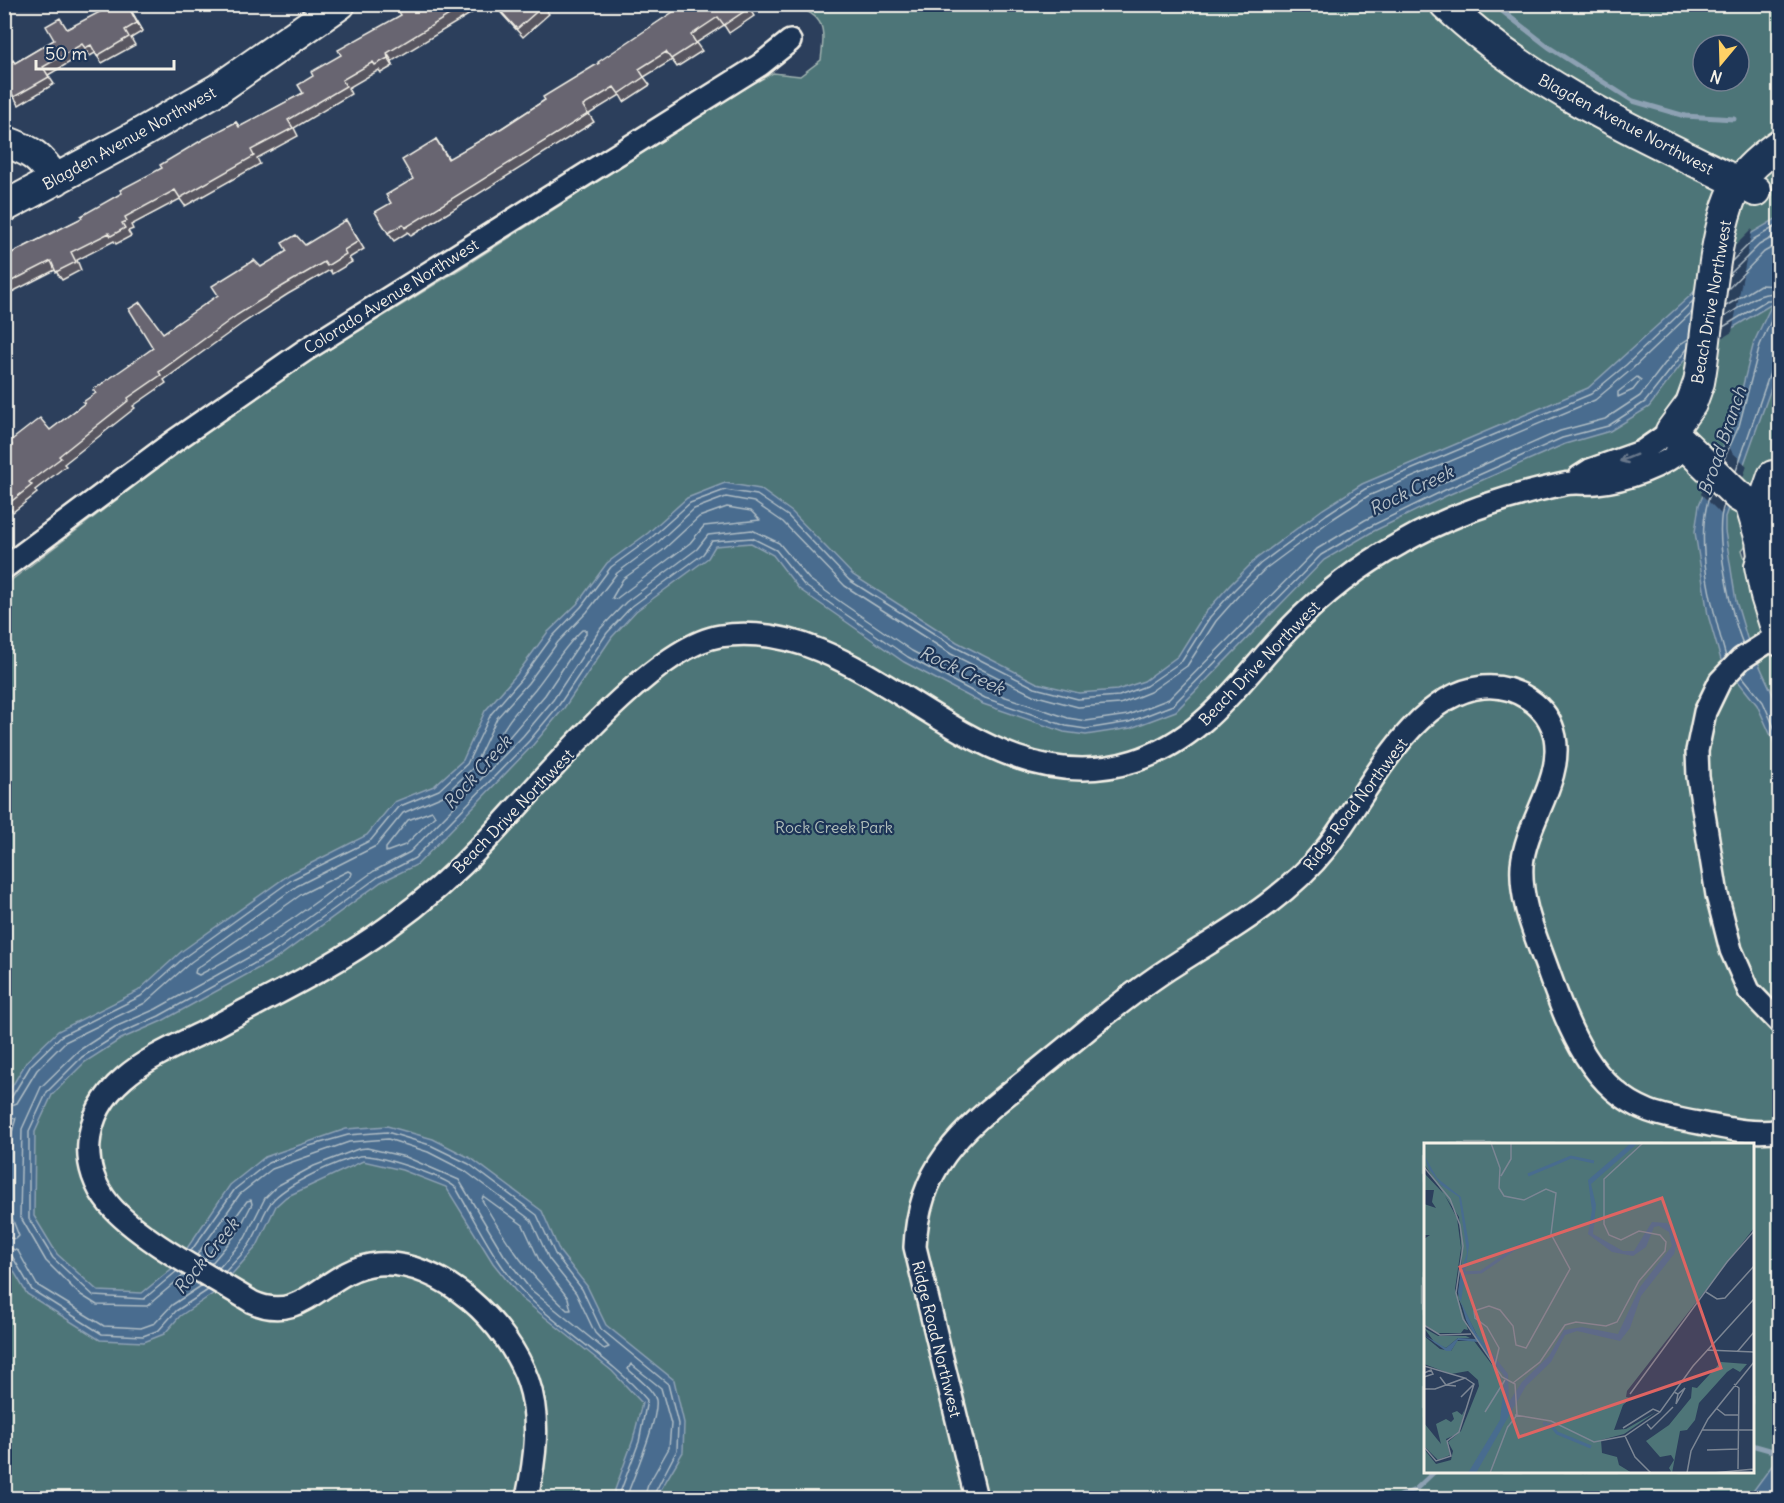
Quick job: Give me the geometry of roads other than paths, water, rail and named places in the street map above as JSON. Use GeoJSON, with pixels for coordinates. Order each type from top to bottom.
{"type":"FeatureCollection","features":[{"type":"Feature","properties":{"kind":"main road","name":"Blagden Avenue Northwest"},"geometry":{"type":"LineString","coordinates":[[4,207],[218,88],[340,4]]}},
{"type":"Feature","properties":{"kind":"main road","name":"Blagden Avenue Northwest"},"geometry":{"type":"LineString","coordinates":[[1445,4],[1495,48],[1555,89],[1747,187]]}},
{"type":"Feature","properties":{"kind":"main road"},"geometry":{"type":"LineString","coordinates":[[4,141],[29,150],[41,158],[56,180]]}},
{"type":"Feature","properties":{"kind":"main road","name":"Beach Drive Northwest"},"geometry":{"type":"LineString","coordinates":[[1747,187],[1758,159],[1779,144]]}},
{"type":"Feature","properties":{"kind":"main road","name":"Beach Drive Northwest"},"geometry":{"type":"LineString","coordinates":[[1678,439],[1691,404],[1705,389],[1705,351],[1728,237],[1731,198],[1779,169]]}},
{"type":"Feature","properties":{"kind":"main road"},"geometry":{"type":"LineString","coordinates":[[1678,439],[1737,494],[1750,503],[1757,522],[1763,556],[1760,566],[1771,642]]}},
{"type":"Feature","properties":{"kind":"main road"},"geometry":{"type":"LineString","coordinates":[[1757,522],[1773,476]]}},
{"type":"Feature","properties":{"kind":"main road"},"geometry":{"type":"LineString","coordinates":[[1737,494],[1738,511],[1751,557],[1760,566]]}},
{"type":"Feature","properties":{"kind":"street","name":"Colorado Avenue Northwest"},"geometry":{"type":"LineString","coordinates":[[4,568],[174,441],[304,351],[760,65],[790,41]]}},
{"type":"Feature","properties":{"kind":"street","name":"Beach Drive Northwest"},"geometry":{"type":"LineString","coordinates":[[527,1498],[536,1437],[533,1405],[528,1381],[500,1332],[453,1289],[412,1268],[376,1264],[342,1274],[303,1301],[287,1308],[268,1307],[252,1302],[162,1246],[115,1211],[94,1180],[89,1156],[90,1131],[106,1096],[139,1066],[327,967],[412,909],[477,851],[545,777],[646,677],[692,644],[707,639],[740,634],[794,641],[850,666],[981,742],[1017,758],[1070,769],[1116,766],[1154,754],[1197,729],[1227,701],[1304,615],[1338,585],[1380,555],[1430,527],[1470,510],[1570,483],[1590,470],[1628,458],[1654,445],[1678,439]]}},
{"type":"Feature","properties":{"kind":"street"},"geometry":{"type":"LineString","coordinates":[[1771,642],[1728,672],[1714,691],[1705,712],[1698,741],[1698,777],[1717,895],[1731,950],[1749,991],[1779,1023]]}},
{"type":"Feature","properties":{"kind":"street","name":"Ridge Road Northwest"},"geometry":{"type":"LineString","coordinates":[[976,1498],[916,1256],[916,1229],[921,1204],[939,1162],[955,1139],[976,1119],[1120,1003],[1176,963],[1248,920],[1292,885],[1328,846],[1412,728],[1438,705],[1454,696],[1484,687],[1503,688],[1533,701],[1544,712],[1555,736],[1555,760],[1525,848],[1523,898],[1567,1022],[1587,1060],[1617,1094],[1649,1111],[1742,1131],[1779,1130]]}},
{"type":"Feature","properties":{"kind":"water","name":"Rock Creek"},"geometry":{"type":"Polygon","coordinates":[[[1779,217],[1779,366],[1725,517],[1725,531],[1736,601],[1747,638],[1779,708],[1779,793],[1776,747],[1757,705],[1721,660],[1708,615],[1695,532],[1699,505],[1733,424],[1754,342],[1772,304],[1689,354],[1649,407],[1610,431],[1565,444],[1448,495],[1372,532],[1324,560],[1176,711],[1131,728],[1086,735],[1064,732],[983,704],[904,662],[799,589],[773,555],[751,543],[715,546],[708,558],[636,611],[612,637],[564,708],[533,745],[418,864],[381,882],[277,958],[162,1021],[121,1039],[85,1062],[52,1095],[35,1132],[34,1216],[57,1254],[98,1291],[142,1293],[175,1266],[230,1185],[265,1157],[346,1129],[387,1126],[433,1139],[472,1159],[542,1211],[560,1252],[587,1286],[606,1325],[674,1380],[684,1423],[683,1452],[656,1498],[612,1498],[633,1440],[642,1403],[612,1371],[521,1298],[493,1263],[446,1187],[402,1170],[363,1161],[286,1197],[276,1206],[257,1246],[217,1291],[180,1316],[164,1334],[144,1342],[100,1340],[27,1294],[5,1256],[5,1098],[27,1061],[58,1031],[138,991],[182,951],[290,874],[367,835],[394,802],[434,786],[463,760],[485,711],[517,674],[547,633],[577,604],[607,563],[648,533],[687,498],[725,483],[760,489],[792,512],[853,575],[957,642],[1037,683],[1079,693],[1117,690],[1144,681],[1178,656],[1205,613],[1229,586],[1256,559],[1323,509],[1362,484],[1588,388],[1690,296],[1750,234],[1779,217]]]}},
{"type":"Feature","properties":{"kind":"water"},"geometry":{"type":"Polygon","coordinates":[[[1779,1456],[1779,1483],[1768,1498],[1748,1498],[1779,1456]]]}},
{"type":"Feature","properties":{"kind":"waterway"},"geometry":{"type":"LineString","coordinates":[[1493,4],[1550,48],[1633,101],[1685,116],[1734,119]]}},
{"type":"Feature","properties":{"kind":"waterway"},"geometry":{"type":"LineString","coordinates":[[1754,1446],[1780,1453]]}},
{"type":"Feature","properties":{"kind":"waterway"},"geometry":{"type":"LineString","coordinates":[[1395,1498],[1415,1490],[1433,1473]]}},
{"type":"Feature","properties":{"kind":"water label","name":"Broad Branch"},"geometry":{"type":"Point","coordinates":[1722,441]}},
{"type":"Feature","properties":{"kind":"park label","name":"Rock Creek Park"},"geometry":{"type":"Point","coordinates":[834,827]}}]}
